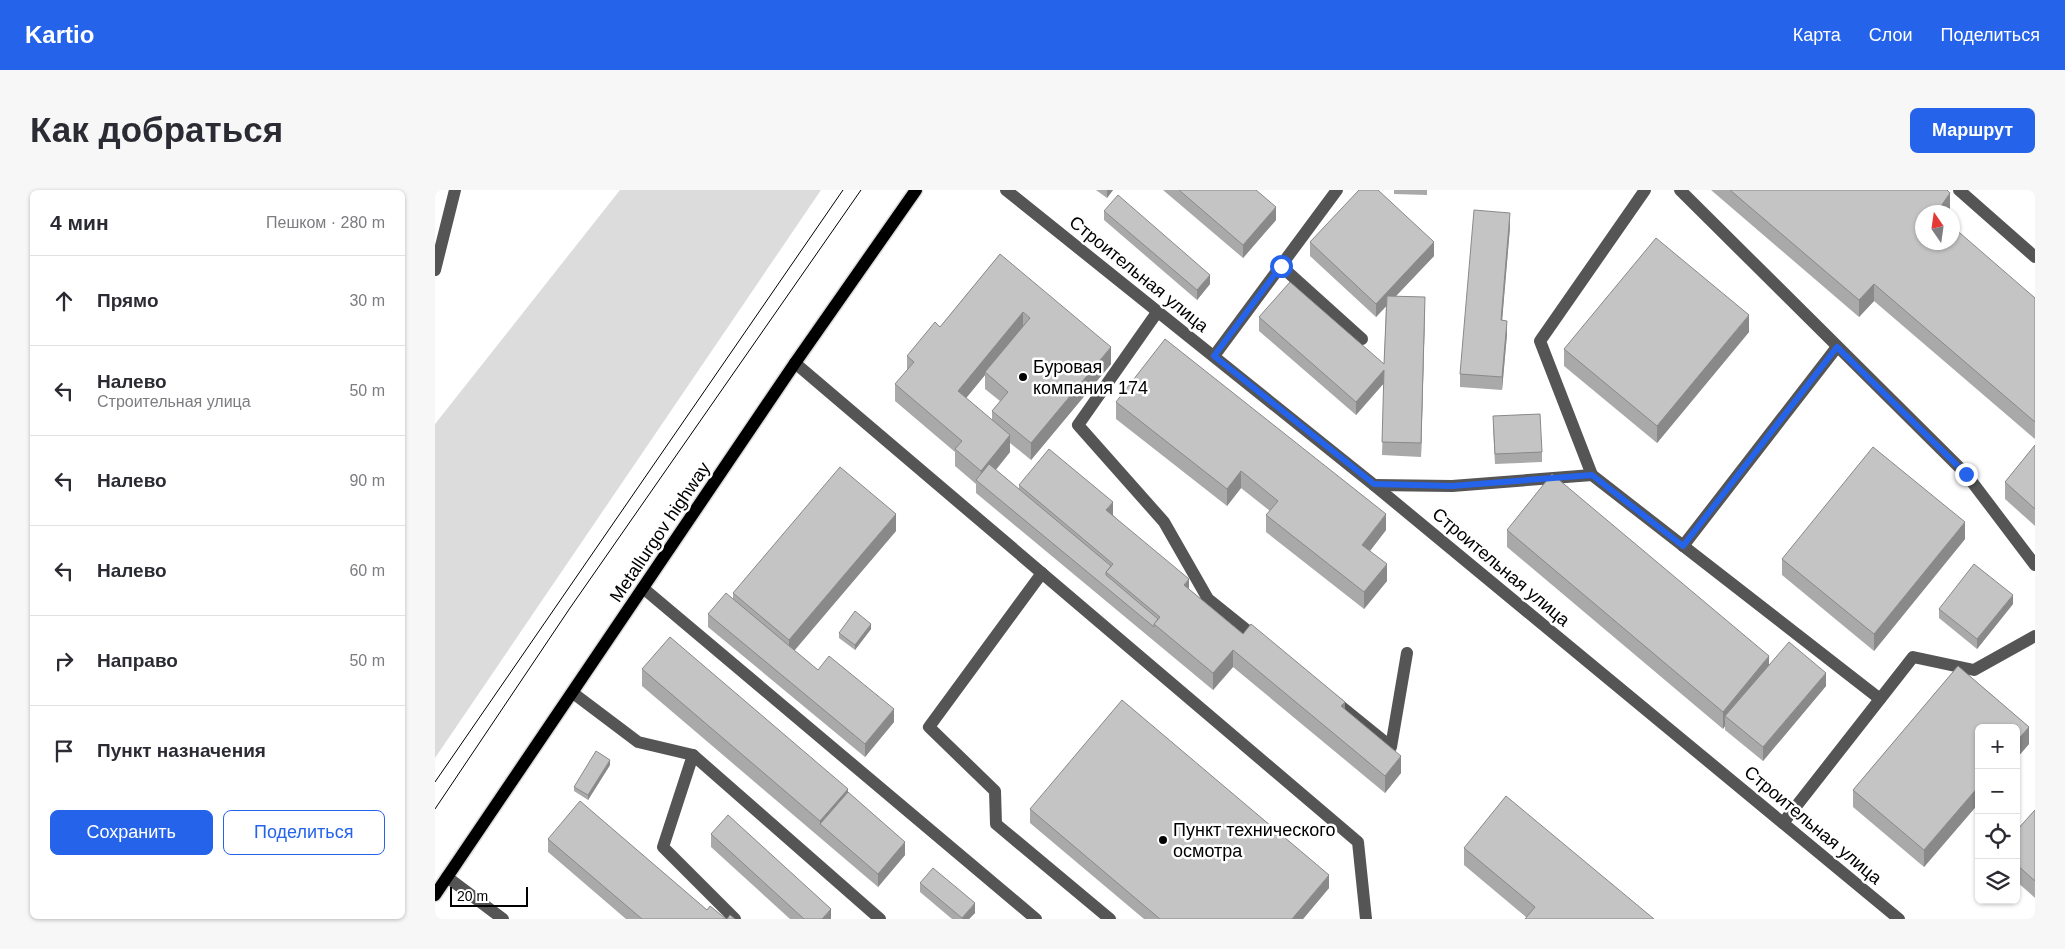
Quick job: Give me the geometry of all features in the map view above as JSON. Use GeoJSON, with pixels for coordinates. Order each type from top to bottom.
{"type":"FeatureCollection","features":[{"type":"Feature","properties":{"kind":"main road","name":"Metallurgov highway"},"geometry":{"type":"LineString","coordinates":[[435,895],[795,363],[916,190]]}},
{"type":"Feature","properties":{"kind":"street"},"geometry":{"type":"LineString","coordinates":[[435,270],[455,190]]}},
{"type":"Feature","properties":{"kind":"street","name":"Строительная улица"},"geometry":{"type":"LineString","coordinates":[[1006,190],[1374,484],[1899,919]]}},
{"type":"Feature","properties":{"kind":"street"},"geometry":{"type":"LineString","coordinates":[[1214,356],[1337,190]]}},
{"type":"Feature","properties":{"kind":"street"},"geometry":{"type":"LineString","coordinates":[[1645,190],[1540,341],[1592,475],[1880,699]]}},
{"type":"Feature","properties":{"kind":"street"},"geometry":{"type":"LineString","coordinates":[[1680,190],[1966,474],[2035,565]]}},
{"type":"Feature","properties":{"kind":"street"},"geometry":{"type":"LineString","coordinates":[[1959,190],[2035,257]]}},
{"type":"Feature","properties":{"kind":"street"},"geometry":{"type":"LineString","coordinates":[[1281,266],[1362,339]]}},
{"type":"Feature","properties":{"kind":"street"},"geometry":{"type":"LineString","coordinates":[[1158,311],[1078,425],[1164,522],[1208,599],[1269,648]]}},
{"type":"Feature","properties":{"kind":"street"},"geometry":{"type":"LineString","coordinates":[[1683,546],[1837,347]]}},
{"type":"Feature","properties":{"kind":"street"},"geometry":{"type":"LineString","coordinates":[[795,363],[1358,842],[1366,919]]}},
{"type":"Feature","properties":{"kind":"street"},"geometry":{"type":"LineString","coordinates":[[1374,484],[1452,486],[1592,475]]}},
{"type":"Feature","properties":{"kind":"street"},"geometry":{"type":"LineString","coordinates":[[1042,573],[929,727],[995,791],[996,824],[1110,919]]}},
{"type":"Feature","properties":{"kind":"street"},"geometry":{"type":"LineString","coordinates":[[643,588],[1036,919]]}},
{"type":"Feature","properties":{"kind":"street"},"geometry":{"type":"LineString","coordinates":[[1783,823],[1913,657],[1974,670],[2035,636]]}},
{"type":"Feature","properties":{"kind":"street"},"geometry":{"type":"LineString","coordinates":[[1323,691],[1391,747],[1407,653]]}},
{"type":"Feature","properties":{"kind":"street"},"geometry":{"type":"LineString","coordinates":[[573,693],[638,742],[693,755],[880,919]]}},
{"type":"Feature","properties":{"kind":"street"},"geometry":{"type":"LineString","coordinates":[[693,755],[663,847],[735,919]]}},
{"type":"Feature","properties":{"kind":"street"},"geometry":{"type":"LineString","coordinates":[[447,877],[503,919]]}},
{"type":"Feature","properties":{"kind":"shaded area"},"geometry":{"type":"Polygon","coordinates":[[[620,190],[821,190],[435,758],[435,424],[620,190]]]}},
{"type":"Feature","properties":{"kind":"building"},"geometry":{"type":"Polygon","coordinates":[[[1179,190],[1256,190],[1276,207],[1243,245],[1179,190]]]}},
{"type":"Feature","properties":{"kind":"building"},"geometry":{"type":"Polygon","coordinates":[[[1359,190],[1378,190],[1434,242],[1376,304],[1310,242],[1359,190]]]}},
{"type":"Feature","properties":{"kind":"building"},"geometry":{"type":"Polygon","coordinates":[[[1730,190],[1947,190],[1950,193],[1942,205],[1915,205],[1915,250],[1960,250],[1960,233],[2035,298],[2035,422],[1874,284],[1859,300],[1730,190]]]}},
{"type":"Feature","properties":{"kind":"building"},"geometry":{"type":"Polygon","coordinates":[[[1118,195],[1210,275],[1197,290],[1104,211],[1118,195]]]}},
{"type":"Feature","properties":{"kind":"building"},"geometry":{"type":"Polygon","coordinates":[[[1474,210],[1510,213],[1501,320],[1507,321],[1502,377],[1460,374],[1474,210]]]}},
{"type":"Feature","properties":{"kind":"building"},"geometry":{"type":"Polygon","coordinates":[[[1656,238],[1749,315],[1657,426],[1564,349],[1656,238]]]}},
{"type":"Feature","properties":{"kind":"building"},"geometry":{"type":"Polygon","coordinates":[[[1000,254],[1111,347],[1031,443],[992,411],[1008,392],[985,372],[1030,318],[1023,312],[958,391],[1010,435],[981,471],[955,449],[962,441],[895,384],[914,362],[907,356],[935,322],[940,327],[1000,254]]]}},
{"type":"Feature","properties":{"kind":"building"},"geometry":{"type":"Polygon","coordinates":[[[1290,282],[1384,364],[1387,296],[1425,297],[1421,443],[1382,442],[1384,370],[1356,402],[1259,317],[1290,282]]]}},
{"type":"Feature","properties":{"kind":"building"},"geometry":{"type":"Polygon","coordinates":[[[1165,339],[1386,514],[1362,545],[1387,564],[1364,592],[1266,515],[1278,501],[1241,471],[1227,489],[1116,402],[1165,339]]]}},
{"type":"Feature","properties":{"kind":"building"},"geometry":{"type":"Polygon","coordinates":[[[1540,414],[1542,452],[1495,454],[1493,416],[1540,414]]]}},
{"type":"Feature","properties":{"kind":"building"},"geometry":{"type":"Polygon","coordinates":[[[2035,445],[2035,509],[2005,482],[2035,445]]]}},
{"type":"Feature","properties":{"kind":"building"},"geometry":{"type":"Polygon","coordinates":[[[1873,447],[1965,522],[1874,634],[1782,559],[1873,447]]]}},
{"type":"Feature","properties":{"kind":"building"},"geometry":{"type":"Polygon","coordinates":[[[1049,449],[1113,502],[1106,510],[1189,579],[1184,585],[1243,634],[1251,624],[1345,702],[1341,706],[1401,756],[1385,776],[1233,650],[1213,673],[1154,624],[1160,617],[1106,572],[1113,564],[1019,485],[1049,449]]]}},
{"type":"Feature","properties":{"kind":"building"},"geometry":{"type":"Polygon","coordinates":[[[989,464],[1111,566],[1106,575],[1158,619],[1154,627],[976,480],[989,464]]]}},
{"type":"Feature","properties":{"kind":"building"},"geometry":{"type":"Polygon","coordinates":[[[840,467],[896,514],[789,640],[733,593],[840,467]]]}},
{"type":"Feature","properties":{"kind":"building"},"geometry":{"type":"Polygon","coordinates":[[[1552,474],[1769,656],[1723,712],[1507,530],[1552,474]]]}},
{"type":"Feature","properties":{"kind":"building"},"geometry":{"type":"Polygon","coordinates":[[[1974,564],[2013,595],[1977,639],[1939,609],[1974,564]]]}},
{"type":"Feature","properties":{"kind":"building"},"geometry":{"type":"Polygon","coordinates":[[[726,593],[818,670],[829,656],[894,709],[865,744],[708,614],[726,593]]]}},
{"type":"Feature","properties":{"kind":"building"},"geometry":{"type":"Polygon","coordinates":[[[855,611],[871,624],[855,645],[839,633],[855,611]]]}},
{"type":"Feature","properties":{"kind":"building"},"geometry":{"type":"Polygon","coordinates":[[[670,637],[848,789],[820,821],[642,669],[670,637]]]}},
{"type":"Feature","properties":{"kind":"building"},"geometry":{"type":"Polygon","coordinates":[[[1789,642],[1826,673],[1763,747],[1725,716],[1789,642]]]}},
{"type":"Feature","properties":{"kind":"building"},"geometry":{"type":"Polygon","coordinates":[[[1958,666],[2029,727],[2020,737],[2020,724],[1975,724],[1975,791],[1924,850],[1853,790],[1958,666]]]}},
{"type":"Feature","properties":{"kind":"building"},"geometry":{"type":"Polygon","coordinates":[[[1122,700],[1329,875],[1292,919],[1160,919],[1030,809],[1122,700]]]}},
{"type":"Feature","properties":{"kind":"building"},"geometry":{"type":"Polygon","coordinates":[[[596,751],[610,760],[588,795],[574,787],[596,751]]]}},
{"type":"Feature","properties":{"kind":"building"},"geometry":{"type":"Polygon","coordinates":[[[848,792],[905,842],[878,874],[820,824],[848,792]]]}},
{"type":"Feature","properties":{"kind":"building"},"geometry":{"type":"Polygon","coordinates":[[[1506,796],[1654,919],[1525,919],[1535,907],[1464,848],[1506,796]]]}},
{"type":"Feature","properties":{"kind":"building"},"geometry":{"type":"Polygon","coordinates":[[[580,801],[707,910],[710,906],[726,919],[642,919],[548,839],[580,801]]]}},
{"type":"Feature","properties":{"kind":"building"},"geometry":{"type":"Polygon","coordinates":[[[2035,810],[2035,881],[2020,868],[2020,827],[2035,810]]]}},
{"type":"Feature","properties":{"kind":"building"},"geometry":{"type":"Polygon","coordinates":[[[728,815],[831,909],[822,919],[804,919],[711,834],[728,815]]]}},
{"type":"Feature","properties":{"kind":"building"},"geometry":{"type":"Polygon","coordinates":[[[933,868],[975,903],[962,918],[920,883],[933,868]]]}},
{"type":"Feature","properties":{"kind":"building"},"geometry":{"type":"Polygon","coordinates":[[[730,915],[735,919],[727,919],[730,915]]]}},
{"type":"Feature","properties":{"kind":"tram line"},"geometry":{"type":"LineString","coordinates":[[435,782],[843,190]]}},
{"type":"Feature","properties":{"kind":"tram line"},"geometry":{"type":"LineString","coordinates":[[435,809],[570,608],[861,190]]}},
{"type":"Feature","properties":{"kind":"place","name":"Буровая компания 174"},"geometry":{"type":"Point","coordinates":[1023,377]}},
{"type":"Feature","properties":{"kind":"place","name":"Пункт технического осмотра"},"geometry":{"type":"Point","coordinates":[1163,840]}},
{"type":"Feature","properties":{"kind":"route"},"geometry":{"type":"LineString","coordinates":[[1281,266],[1214,356],[1374,484],[1452,486],[1592,475],[1683,546],[1837,347],[1966,474]]}}]}
